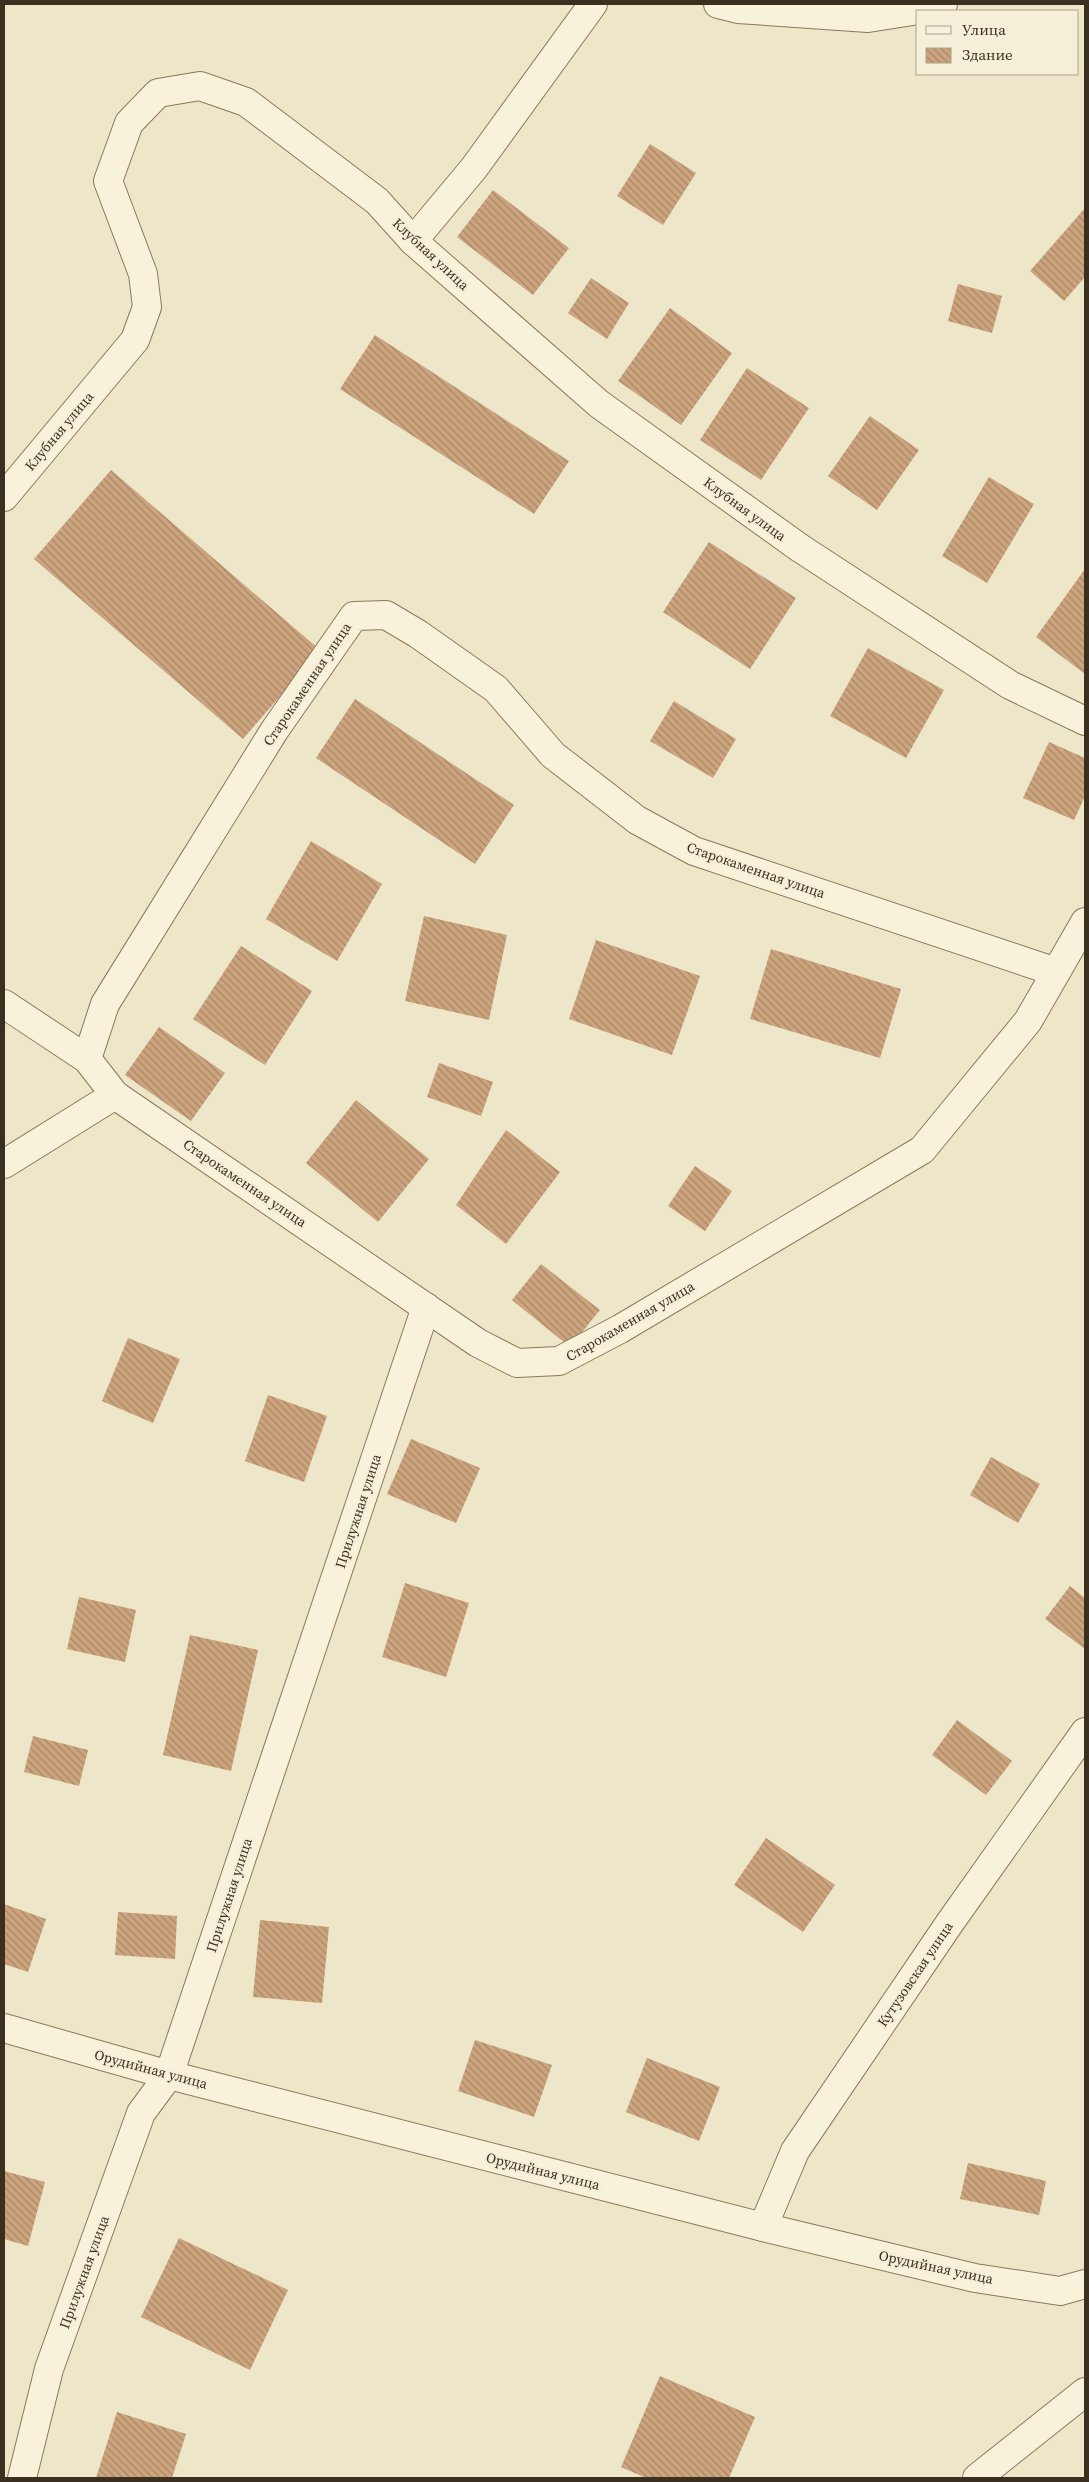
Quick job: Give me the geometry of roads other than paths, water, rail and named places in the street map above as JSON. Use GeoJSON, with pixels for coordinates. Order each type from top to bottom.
{"type":"FeatureCollection","features":[{"type":"Feature","properties":{"kind":"street"},"geometry":{"type":"LineString","coordinates":[[413,240],[474,168],[593,4]]}},
{"type":"Feature","properties":{"kind":"street"},"geometry":{"type":"LineString","coordinates":[[718,4],[738,8],[868,18],[916,10]]}},
{"type":"Feature","properties":{"kind":"street"},"geometry":{"type":"LineString","coordinates":[[919,10],[938,7],[943,4]]}},
{"type":"Feature","properties":{"kind":"street","name":"Клубная улица"},"geometry":{"type":"LineString","coordinates":[[4,498],[135,340],[147,307],[143,274],[108,181],[129,123],[158,93],[200,86],[246,102],[377,201],[413,240],[599,404],[800,548],[1010,685],[1085,721]]}},
{"type":"Feature","properties":{"kind":"street","name":"Старокаменная улица"},"geometry":{"type":"LineString","coordinates":[[87,1059],[105,1004],[274,731],[354,616],[386,615],[418,634],[496,689],[553,755],[638,820],[694,851],[1056,972]]}},
{"type":"Feature","properties":{"kind":"street","name":"Старокаменная улица"},"geometry":{"type":"LineString","coordinates":[[4,1004],[87,1059],[115,1095],[478,1342],[518,1363],[559,1361],[620,1329],[922,1150],[1028,1021],[1085,922]]}},
{"type":"Feature","properties":{"kind":"street"},"geometry":{"type":"LineString","coordinates":[[4,1164],[115,1095]]}},
{"type":"Feature","properties":{"kind":"street","name":"Прилужная улица"},"geometry":{"type":"LineString","coordinates":[[22,2478],[50,2369],[141,2113],[169,2075],[426,1306]]}},
{"type":"Feature","properties":{"kind":"street","name":"Кутузовская улица"},"geometry":{"type":"LineString","coordinates":[[763,2227],[795,2151],[949,1924],[1085,1732]]}},
{"type":"Feature","properties":{"kind":"street","name":"Орудийная улица"},"geometry":{"type":"LineString","coordinates":[[4,2028],[169,2075],[763,2227],[975,2278],[1060,2291],[1085,2284]]}},
{"type":"Feature","properties":{"kind":"street"},"geometry":{"type":"LineString","coordinates":[[977,2478],[1085,2392]]}}]}
